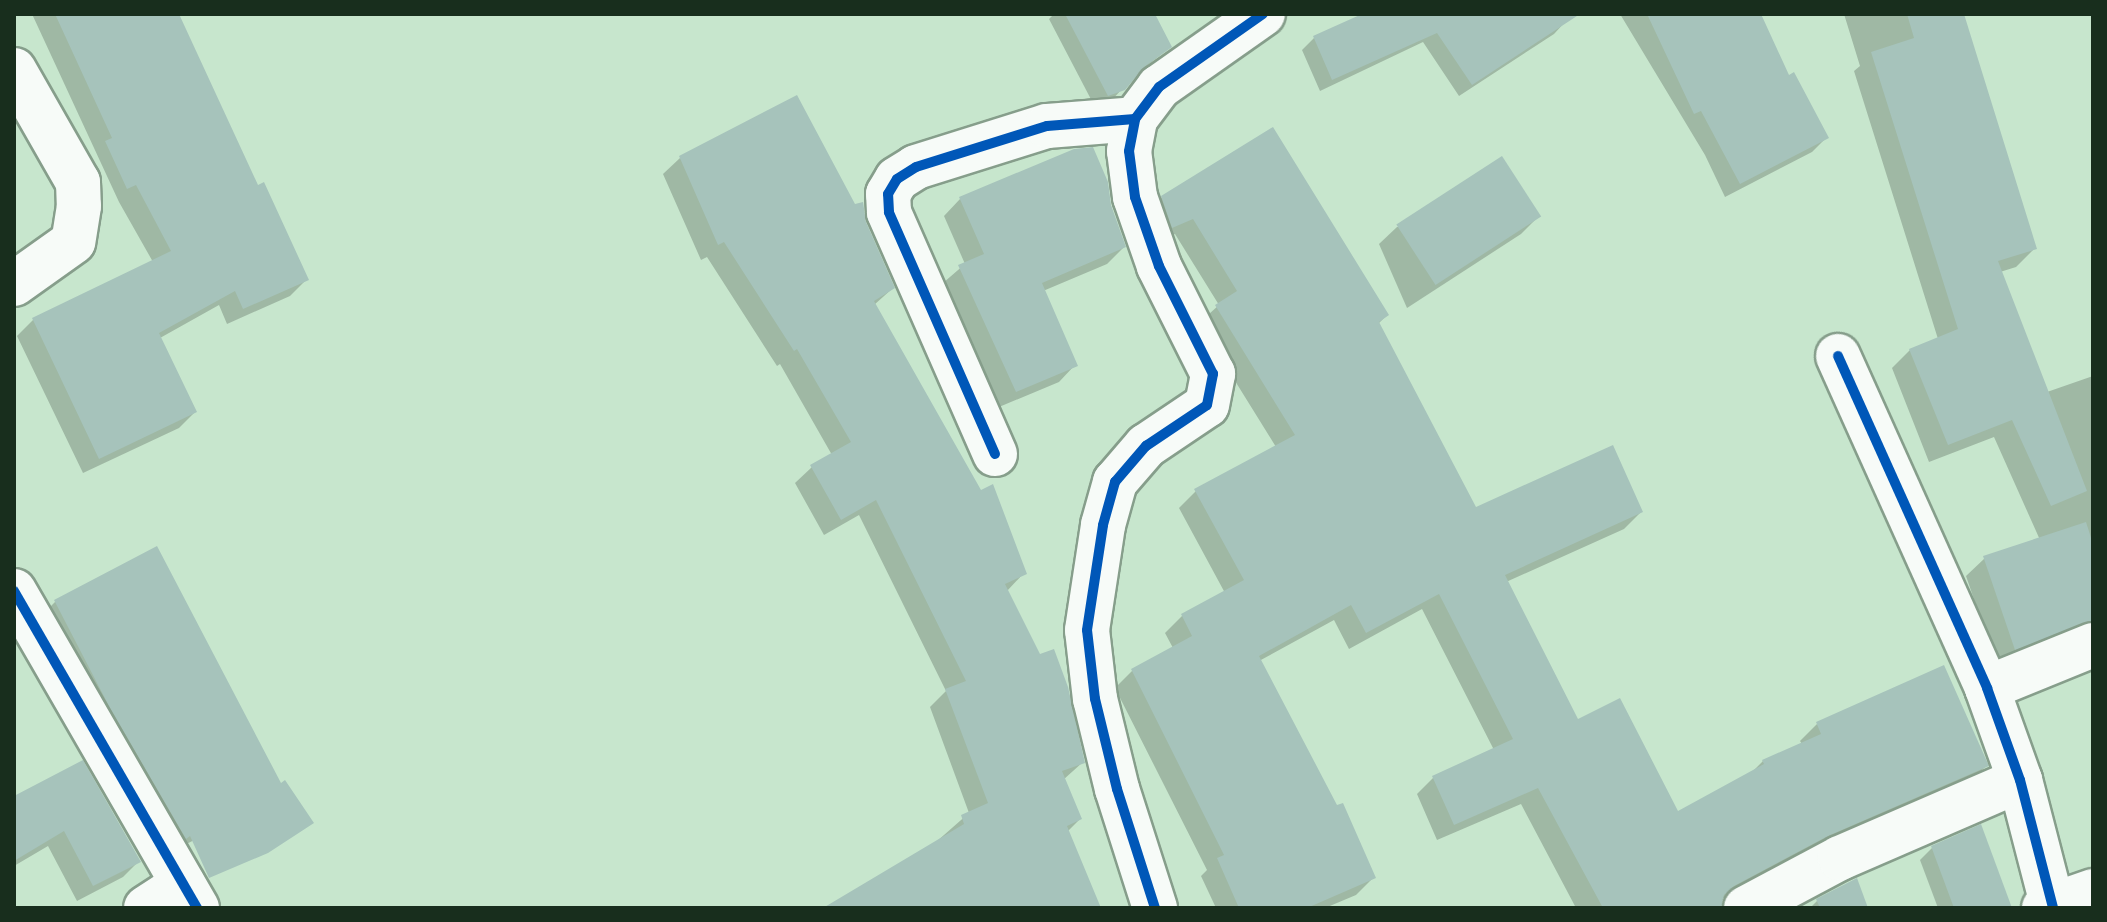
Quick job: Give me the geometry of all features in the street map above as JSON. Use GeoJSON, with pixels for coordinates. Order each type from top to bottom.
{"type":"FeatureCollection","features":[{"type":"Feature","properties":{"kind":"street"},"geometry":{"type":"LineString","coordinates":[[1155,908],[1106,744],[1095,699],[1087,630],[1103,525],[1115,482],[1146,446],[1207,405],[1213,374],[1159,266],[1135,197],[1129,151],[1135,119],[1159,87],[1263,14]]}},
{"type":"Feature","properties":{"kind":"street"},"geometry":{"type":"LineString","coordinates":[[14,70],[78,182],[79,206],[73,242],[14,284]]}},
{"type":"Feature","properties":{"kind":"street"},"geometry":{"type":"LineString","coordinates":[[995,454],[889,212],[888,194],[897,179],[916,167],[1047,126],[1135,119]]}},
{"type":"Feature","properties":{"kind":"street"},"geometry":{"type":"LineString","coordinates":[[1838,356],[1987,688],[2020,780],[2050,907],[2093,891]]}},
{"type":"Feature","properties":{"kind":"street"},"geometry":{"type":"LineString","coordinates":[[14,591],[27,644],[190,896],[146,908]]}},
{"type":"Feature","properties":{"kind":"street"},"geometry":{"type":"LineString","coordinates":[[1987,688],[2093,645]]}},
{"type":"Feature","properties":{"kind":"street"},"geometry":{"type":"LineString","coordinates":[[1746,908],[1840,858],[2020,780]]}},
{"type":"Feature","properties":{"kind":"building"},"geometry":{"type":"Polygon","coordinates":[[[55,14],[179,14],[258,185],[264,182],[309,280],[243,309],[235,291],[159,333],[197,412],[99,459],[32,318],[171,251],[136,185],[127,189],[105,141],[112,138],[55,14]]]}},
{"type":"Feature","properties":{"kind":"building"},"geometry":{"type":"Polygon","coordinates":[[[1065,14],[1155,14],[1172,47],[1144,67],[1125,90],[1108,96],[1065,14]]]}},
{"type":"Feature","properties":{"kind":"building"},"geometry":{"type":"Polygon","coordinates":[[[1362,14],[1580,14],[1472,85],[1437,33],[1332,80],[1313,36],[1362,14]]]}},
{"type":"Feature","properties":{"kind":"building"},"geometry":{"type":"Polygon","coordinates":[[[1647,14],[1761,14],[1789,75],[1794,72],[1829,138],[1740,184],[1701,111],[1694,114],[1647,14]]]}},
{"type":"Feature","properties":{"kind":"building"},"geometry":{"type":"Polygon","coordinates":[[[1907,14],[1964,14],[2037,249],[1998,261],[2087,491],[2051,506],[2012,420],[1948,445],[1909,349],[1958,329],[1871,52],[1914,38],[1907,14]]]}},
{"type":"Feature","properties":{"kind":"building"},"geometry":{"type":"Polygon","coordinates":[[[797,95],[855,204],[863,202],[866,222],[895,288],[874,301],[981,490],[993,484],[1027,574],[1005,584],[1040,654],[1054,649],[1068,687],[1085,763],[1062,771],[1082,819],[1067,826],[1101,908],[823,908],[964,824],[961,815],[988,803],[945,689],[966,681],[876,500],[841,520],[810,465],[851,442],[797,349],[794,351],[724,242],[718,245],[679,156],[797,95]]]}},
{"type":"Feature","properties":{"kind":"building"},"geometry":{"type":"Polygon","coordinates":[[[1273,127],[1389,315],[1379,322],[1476,507],[1613,445],[1643,512],[1505,575],[1578,719],[1620,698],[1678,811],[1764,764],[1762,760],[1821,734],[1816,722],[1944,665],[1989,766],[1828,836],[1734,886],[1724,895],[1721,908],[1603,908],[1538,788],[1454,825],[1432,776],[1513,739],[1439,594],[1366,633],[1351,605],[1259,656],[1337,805],[1343,803],[1376,878],[1307,908],[1239,908],[1217,858],[1224,855],[1131,669],[1192,636],[1181,614],[1244,580],[1194,489],[1295,435],[1215,305],[1237,291],[1193,219],[1172,228],[1161,196],[1273,127]]]}},
{"type":"Feature","properties":{"kind":"building"},"geometry":{"type":"Polygon","coordinates":[[[1093,147],[1108,182],[1111,205],[1126,247],[1042,283],[1078,366],[1016,392],[958,265],[984,254],[959,197],[1074,149],[1093,147]]]}},
{"type":"Feature","properties":{"kind":"building"},"geometry":{"type":"Polygon","coordinates":[[[1502,156],[1541,216],[1436,285],[1396,225],[1502,156]]]}},
{"type":"Feature","properties":{"kind":"building"},"geometry":{"type":"Polygon","coordinates":[[[2086,522],[2093,544],[2093,621],[2015,650],[1983,556],[2086,522]]]}},
{"type":"Feature","properties":{"kind":"building"},"geometry":{"type":"Polygon","coordinates":[[[157,546],[281,783],[285,780],[314,823],[268,853],[209,878],[190,836],[186,839],[110,708],[54,600],[157,546]]]}},
{"type":"Feature","properties":{"kind":"building"},"geometry":{"type":"Polygon","coordinates":[[[83,760],[141,862],[93,886],[64,831],[14,861],[14,796],[83,760]]]}},
{"type":"Feature","properties":{"kind":"building"},"geometry":{"type":"Polygon","coordinates":[[[1981,824],[2012,908],[1954,908],[1931,846],[1981,824]]]}},
{"type":"Feature","properties":{"kind":"building"},"geometry":{"type":"Polygon","coordinates":[[[1857,878],[1868,908],[1820,908],[1816,899],[1857,878]]]}},
{"type":"Feature","properties":{"kind":"cycle path"},"geometry":{"type":"LineString","coordinates":[[1155,908],[1117,789],[1095,699],[1087,630],[1103,525],[1115,482],[1146,446],[1207,405],[1213,374],[1159,266],[1135,197],[1129,151],[1135,119],[1159,87],[1263,14]]}},
{"type":"Feature","properties":{"kind":"cycle path"},"geometry":{"type":"LineString","coordinates":[[995,454],[889,212],[888,194],[897,179],[916,167],[1047,126],[1135,119]]}},
{"type":"Feature","properties":{"kind":"cycle path"},"geometry":{"type":"LineString","coordinates":[[1838,356],[1987,688],[2020,780],[2053,908]]}},
{"type":"Feature","properties":{"kind":"cycle path"},"geometry":{"type":"LineString","coordinates":[[14,591],[197,908]]}}]}
